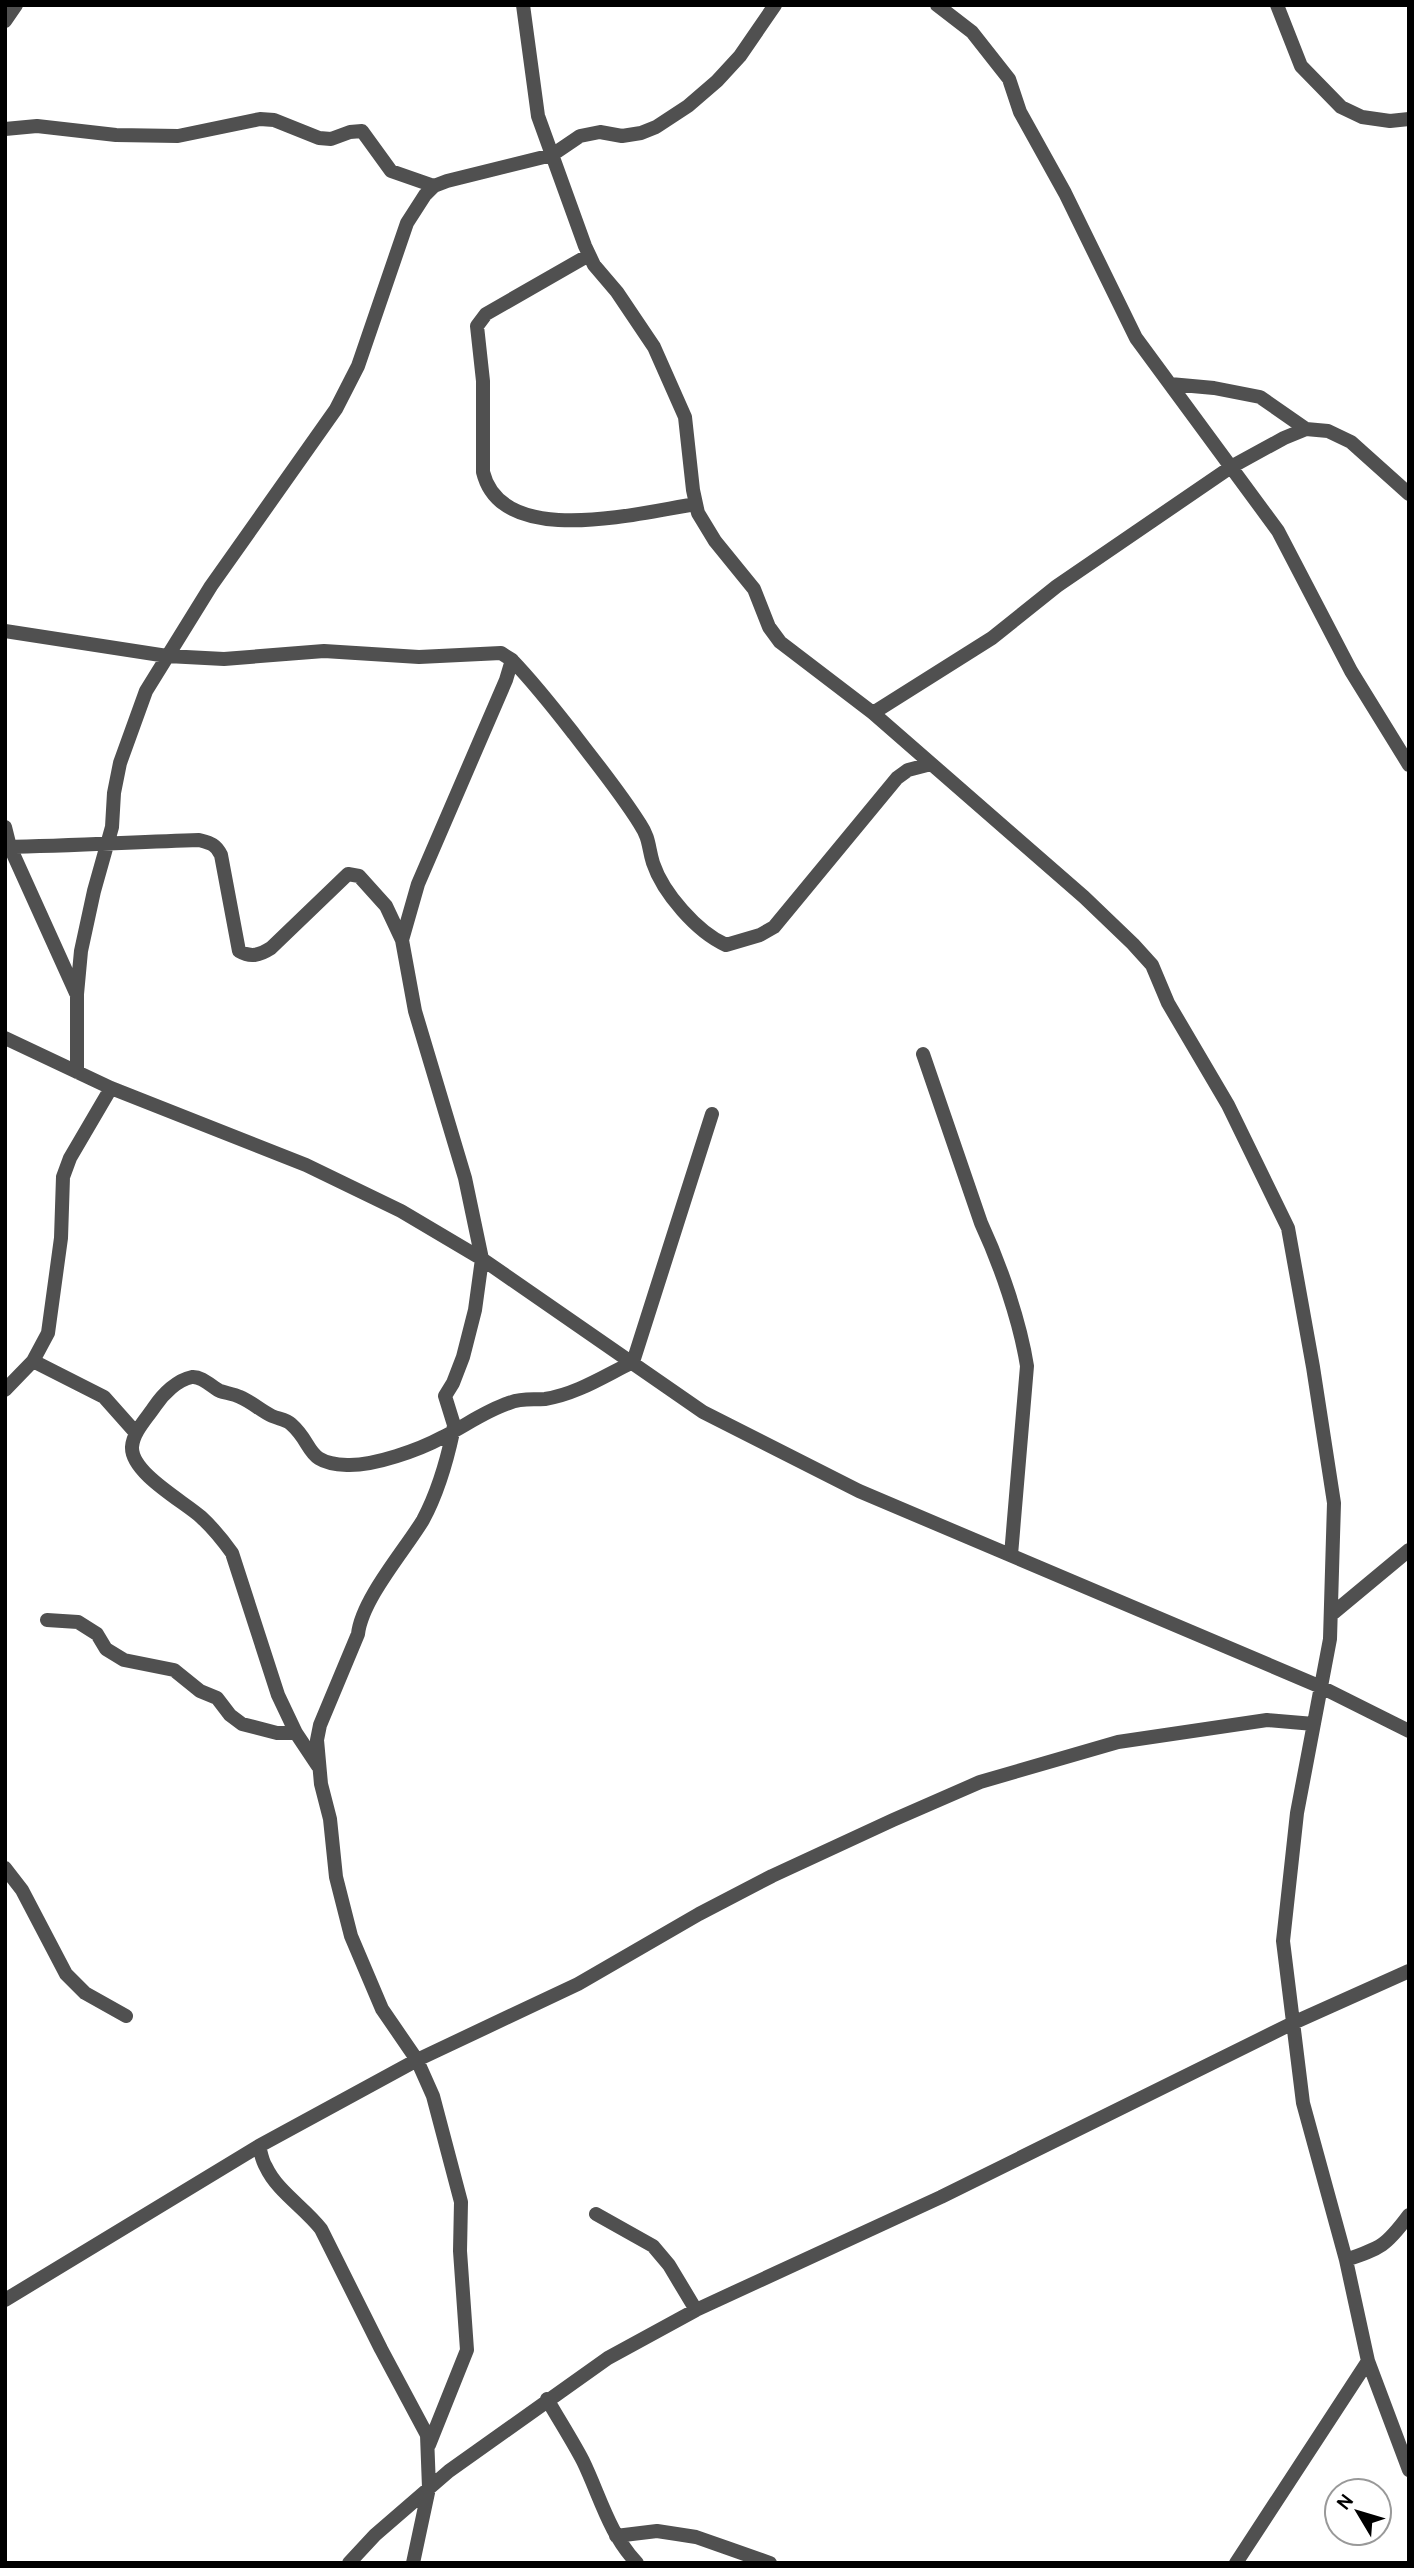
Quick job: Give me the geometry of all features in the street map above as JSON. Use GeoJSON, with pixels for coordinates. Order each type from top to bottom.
{"type":"FeatureCollection","features":[{"type":"Feature","properties":{"kind":"street"},"geometry":{"type":"LineString","coordinates":[[5,21],[16,5]]}},
{"type":"Feature","properties":{"kind":"street"},"geometry":{"type":"LineString","coordinates":[[523,5],[538,116],[589,255],[654,347],[685,417],[698,513],[715,541],[754,589],[769,627],[780,642],[873,713],[1084,897],[1152,965],[1168,1003],[1228,1105],[1288,1228],[1334,1503],[1330,1639],[1297,1813],[1283,1941],[1303,2103],[1346,2260],[1368,2361],[1409,2470]]}},
{"type":"Feature","properties":{"kind":"street"},"geometry":{"type":"LineString","coordinates":[[5,129],[37,126],[116,135],[178,136],[260,119],[274,120],[319,138],[331,139],[349,132],[362,131],[391,171],[434,186],[552,155],[580,136],[600,132],[622,136],[656,127],[717,82],[740,56],[775,5]]}},
{"type":"Feature","properties":{"kind":"street"},"geometry":{"type":"LineString","coordinates":[[937,5],[972,32],[1009,79],[1020,112],[1065,193],[1136,338],[1278,531],[1351,671],[1409,765]]}},
{"type":"Feature","properties":{"kind":"street"},"geometry":{"type":"LineString","coordinates":[[1277,5],[1301,66],[1341,107],[1362,117],[1390,121],[1409,119]]}},
{"type":"Feature","properties":{"kind":"street"},"geometry":{"type":"LineString","coordinates":[[77,1072],[77,994],[81,951],[112,827],[120,763],[146,691],[211,586],[335,409],[358,366],[407,223],[434,186]]}},
{"type":"Feature","properties":{"kind":"street"},"geometry":{"type":"LineString","coordinates":[[589,255],[485,314],[477,326],[483,381],[483,472],[486,486],[504,503],[544,521],[583,521],[696,504]]}},
{"type":"Feature","properties":{"kind":"street"},"geometry":{"type":"LineString","coordinates":[[1170,384],[1214,388],[1260,397],[1306,429]]}},
{"type":"Feature","properties":{"kind":"street"},"geometry":{"type":"LineString","coordinates":[[873,713],[992,638],[1057,586],[1231,467],[1306,429],[1328,431],[1351,442],[1409,494]]}},
{"type":"Feature","properties":{"kind":"street"},"geometry":{"type":"LineString","coordinates":[[5,631],[167,656],[224,659],[324,651],[419,657],[500,653],[512,660],[544,694],[599,764],[650,841],[652,860],[670,897],[707,933],[726,945],[761,935],[774,927],[897,778],[908,770],[931,764]]}},
{"type":"Feature","properties":{"kind":"street"},"geometry":{"type":"LineString","coordinates":[[402,940],[418,884],[506,680],[512,660]]}},
{"type":"Feature","properties":{"kind":"street"},"geometry":{"type":"LineString","coordinates":[[5,827],[8,847],[77,994]]}},
{"type":"Feature","properties":{"kind":"street"},"geometry":{"type":"LineString","coordinates":[[8,847],[199,841],[217,847],[221,855],[239,951],[245,954],[261,954],[271,948],[348,874],[359,876],[386,906],[402,940],[415,1011],[465,1178],[482,1259],[475,1310],[463,1357],[445,1395],[454,1425],[453,1432],[434,1494],[423,1519],[396,1558],[362,1618],[358,1634],[320,1725],[317,1740],[336,1877],[351,1936],[382,2009],[417,2060],[433,2096],[461,2202],[460,2250],[467,2341],[463,2365],[429,2445]]}},
{"type":"Feature","properties":{"kind":"street"},"geometry":{"type":"LineString","coordinates":[[5,1038],[111,1088],[306,1165],[401,1211],[482,1259],[703,1412],[859,1491],[1321,1687],[1409,1731]]}},
{"type":"Feature","properties":{"kind":"street"},"geometry":{"type":"LineString","coordinates":[[923,1054],[981,1223],[993,1249],[1024,1348],[1027,1366],[1011,1555]]}},
{"type":"Feature","properties":{"kind":"street"},"geometry":{"type":"LineString","coordinates":[[5,1390],[33,1361],[48,1333],[61,1238],[63,1177],[111,1088]]}},
{"type":"Feature","properties":{"kind":"street"},"geometry":{"type":"LineString","coordinates":[[319,1768],[296,1733],[278,1695],[232,1553],[220,1536],[198,1515],[150,1478],[138,1464],[132,1447],[136,1433],[164,1394],[191,1377],[257,1406],[271,1416],[286,1420],[303,1438],[312,1454],[322,1460],[339,1464],[361,1464],[412,1450],[510,1402],[545,1399],[580,1389],[632,1362],[712,1114]]}},
{"type":"Feature","properties":{"kind":"street"},"geometry":{"type":"LineString","coordinates":[[33,1361],[104,1397],[136,1433]]}},
{"type":"Feature","properties":{"kind":"street"},"geometry":{"type":"LineString","coordinates":[[1332,1614],[1409,1550]]}},
{"type":"Feature","properties":{"kind":"street"},"geometry":{"type":"LineString","coordinates":[[47,1620],[78,1622],[97,1634],[106,1649],[124,1660],[174,1670],[200,1691],[217,1698],[230,1715],[242,1724],[277,1734],[296,1733]]}},
{"type":"Feature","properties":{"kind":"street"},"geometry":{"type":"LineString","coordinates":[[5,2300],[259,2146],[417,2060],[578,1983],[772,1876],[980,1782],[1118,1742],[1267,1720],[1314,1724]]}},
{"type":"Feature","properties":{"kind":"street"},"geometry":{"type":"LineString","coordinates":[[5,1868],[22,1890],[66,1974],[85,1993],[126,2016]]}},
{"type":"Feature","properties":{"kind":"street"},"geometry":{"type":"LineString","coordinates":[[349,2563],[375,2535],[429,2488],[547,2399],[608,2358],[696,2310],[941,2197],[1293,2023],[1409,1971]]}},
{"type":"Feature","properties":{"kind":"street"},"geometry":{"type":"LineString","coordinates":[[259,2146],[266,2168],[321,2229],[381,2349],[422,2423],[429,2445],[429,2488],[414,2563]]}},
{"type":"Feature","properties":{"kind":"street"},"geometry":{"type":"LineString","coordinates":[[596,2214],[653,2246],[669,2265],[696,2310]]}},
{"type":"Feature","properties":{"kind":"street"},"geometry":{"type":"LineString","coordinates":[[1346,2260],[1380,2248],[1391,2239],[1409,2215]]}},
{"type":"Feature","properties":{"kind":"street"},"geometry":{"type":"LineString","coordinates":[[1236,2563],[1368,2361]]}},
{"type":"Feature","properties":{"kind":"street"},"geometry":{"type":"LineString","coordinates":[[547,2399],[584,2463],[616,2536],[637,2563]]}},
{"type":"Feature","properties":{"kind":"street"},"geometry":{"type":"LineString","coordinates":[[616,2536],[657,2531],[696,2537],[771,2563]]}}]}
